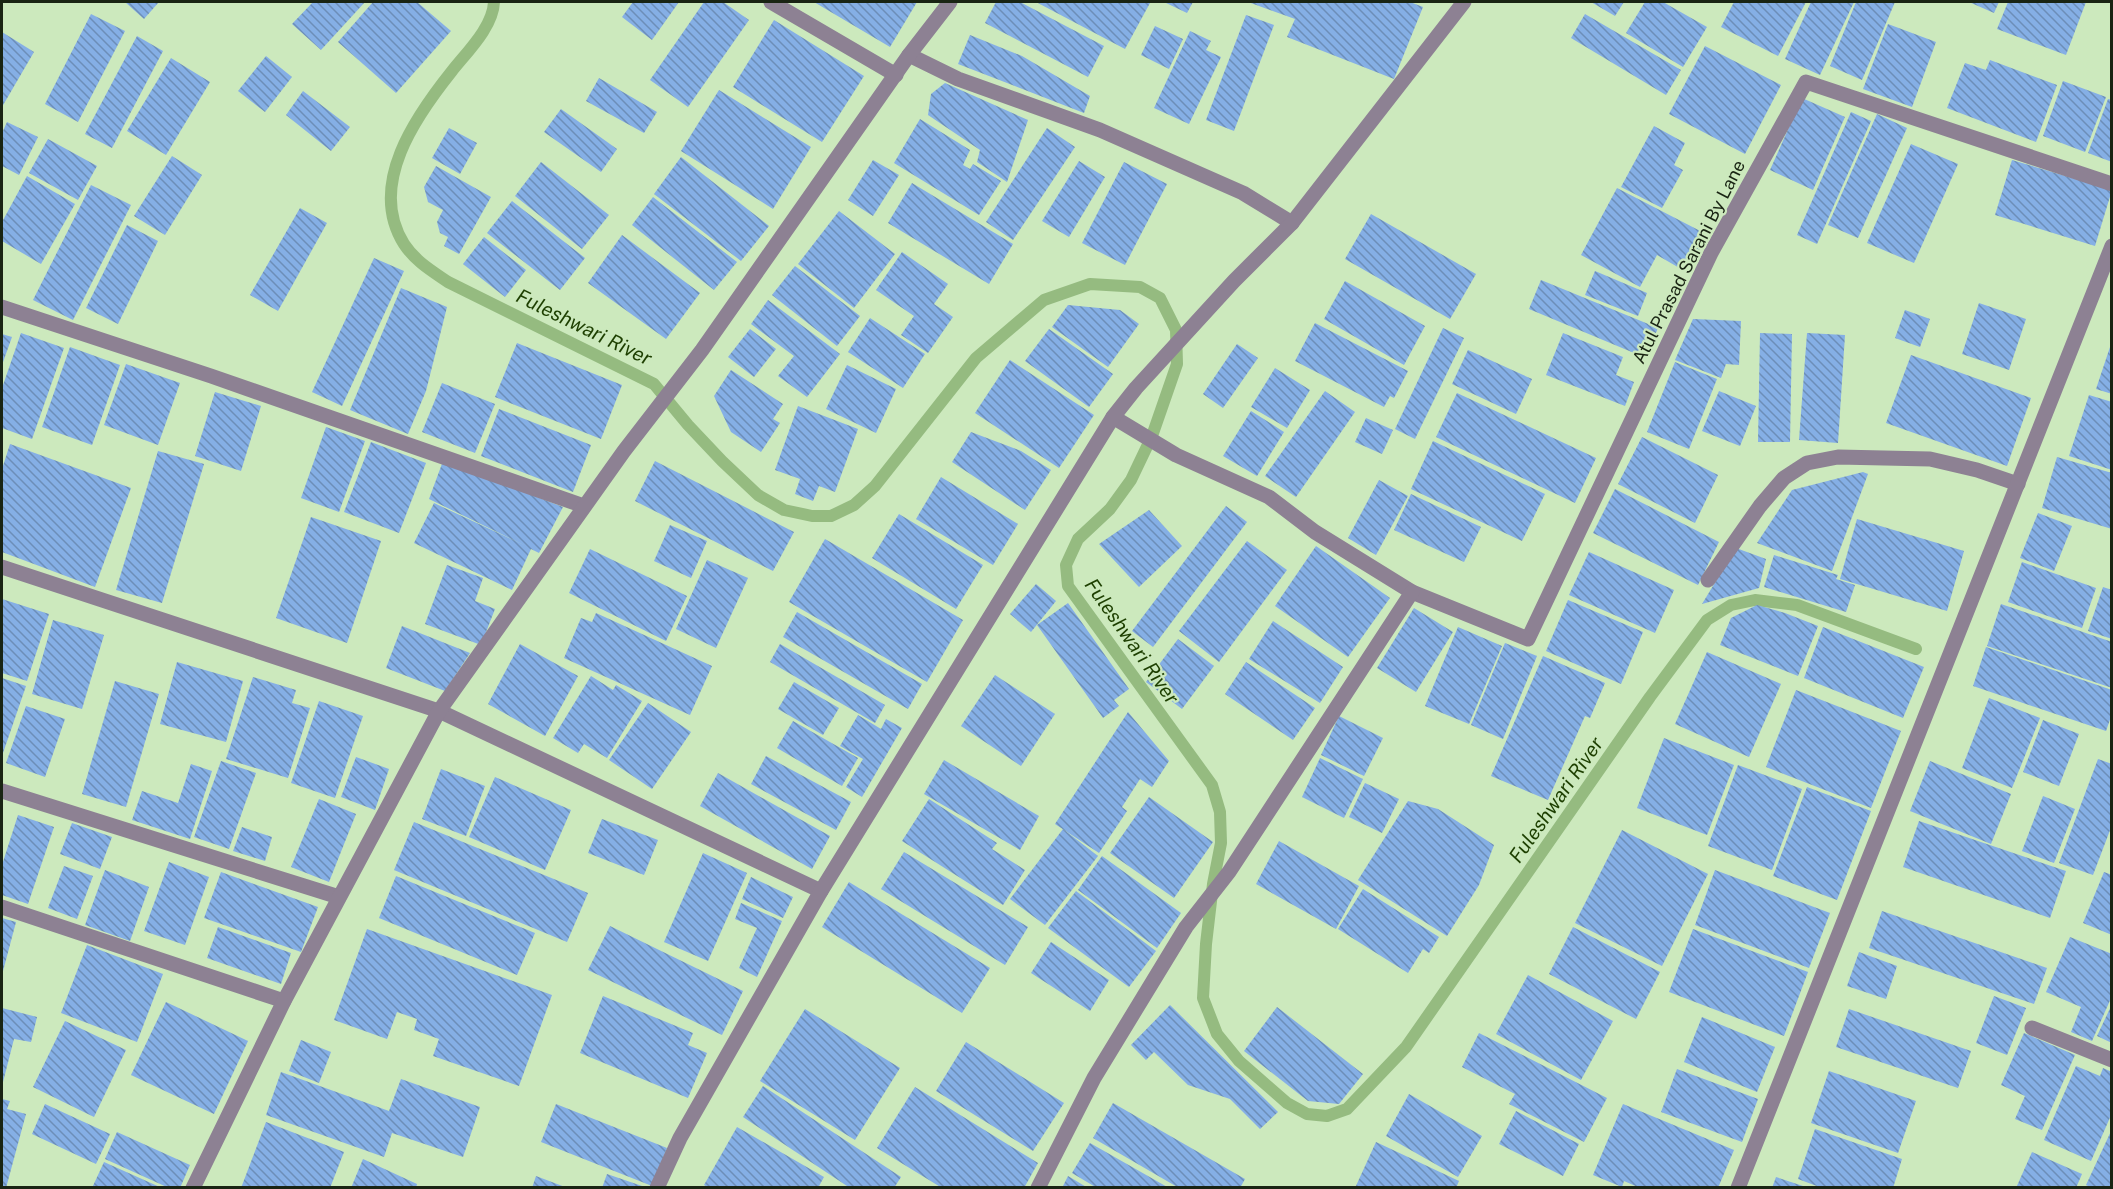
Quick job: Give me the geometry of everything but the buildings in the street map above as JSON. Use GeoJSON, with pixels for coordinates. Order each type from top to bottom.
{"type":"FeatureCollection","features":[{"type":"Feature","properties":{"kind":"street"},"geometry":{"type":"LineString","coordinates":[[771,2],[896,75]]}},
{"type":"Feature","properties":{"kind":"street"},"geometry":{"type":"LineString","coordinates":[[196,1187],[284,1001],[439,711],[624,451],[702,350],[909,55],[950,2]]}},
{"type":"Feature","properties":{"kind":"street"},"geometry":{"type":"LineString","coordinates":[[657,1188],[680,1138],[821,891],[1113,417],[1136,388],[1234,281],[1292,223],[1464,2]]}},
{"type":"Feature","properties":{"kind":"street"},"geometry":{"type":"LineString","coordinates":[[909,55],[958,79],[1100,130],[1243,193],[1292,223]]}},
{"type":"Feature","properties":{"kind":"street","name":"Atul Prasad Sarani By Lane"},"geometry":{"type":"LineString","coordinates":[[1412,592],[1528,639],[1711,253],[1806,82],[2112,184]]}},
{"type":"Feature","properties":{"kind":"street"},"geometry":{"type":"LineString","coordinates":[[1738,1188],[2112,246]]}},
{"type":"Feature","properties":{"kind":"street"},"geometry":{"type":"LineString","coordinates":[[2,306],[584,506]]}},
{"type":"Feature","properties":{"kind":"street"},"geometry":{"type":"LineString","coordinates":[[1038,1188],[1094,1078],[1186,927],[1229,872],[1412,592],[1315,532],[1269,497],[1176,455],[1113,417]]}},
{"type":"Feature","properties":{"kind":"street"},"geometry":{"type":"LineString","coordinates":[[1708,580],[1784,478],[1807,463],[1838,457],[1930,459],[2018,484]]}},
{"type":"Feature","properties":{"kind":"street"},"geometry":{"type":"LineString","coordinates":[[2,567],[439,711],[821,891]]}},
{"type":"Feature","properties":{"kind":"street"},"geometry":{"type":"LineString","coordinates":[[2,791],[339,897]]}},
{"type":"Feature","properties":{"kind":"street"},"geometry":{"type":"LineString","coordinates":[[2,907],[284,1001]]}},
{"type":"Feature","properties":{"kind":"street"},"geometry":{"type":"LineString","coordinates":[[2032,1028],[2112,1060]]}},
{"type":"Feature","properties":{"kind":"waterway","name":"Fuleshwari River"},"geometry":{"type":"LineString","coordinates":[[494,2],[493,11],[484,30],[424,109],[401,152],[393,175],[391,198],[394,221],[404,244],[419,261],[448,282],[654,384],[722,461],[758,495],[784,510],[812,516],[831,516],[854,505],[875,486],[976,358],[1044,300],[1090,284],[1140,287],[1160,298],[1176,330],[1177,364],[1152,436],[1131,480],[1110,509],[1078,539],[1066,565],[1068,586],[1212,785],[1220,812],[1221,843],[1213,884],[1206,944],[1203,998],[1217,1034],[1239,1061],[1287,1103],[1307,1114],[1327,1116],[1347,1109],[1406,1047],[1650,697],[1707,620],[1731,605],[1755,600],[1797,605],[1916,649]]}}]}
